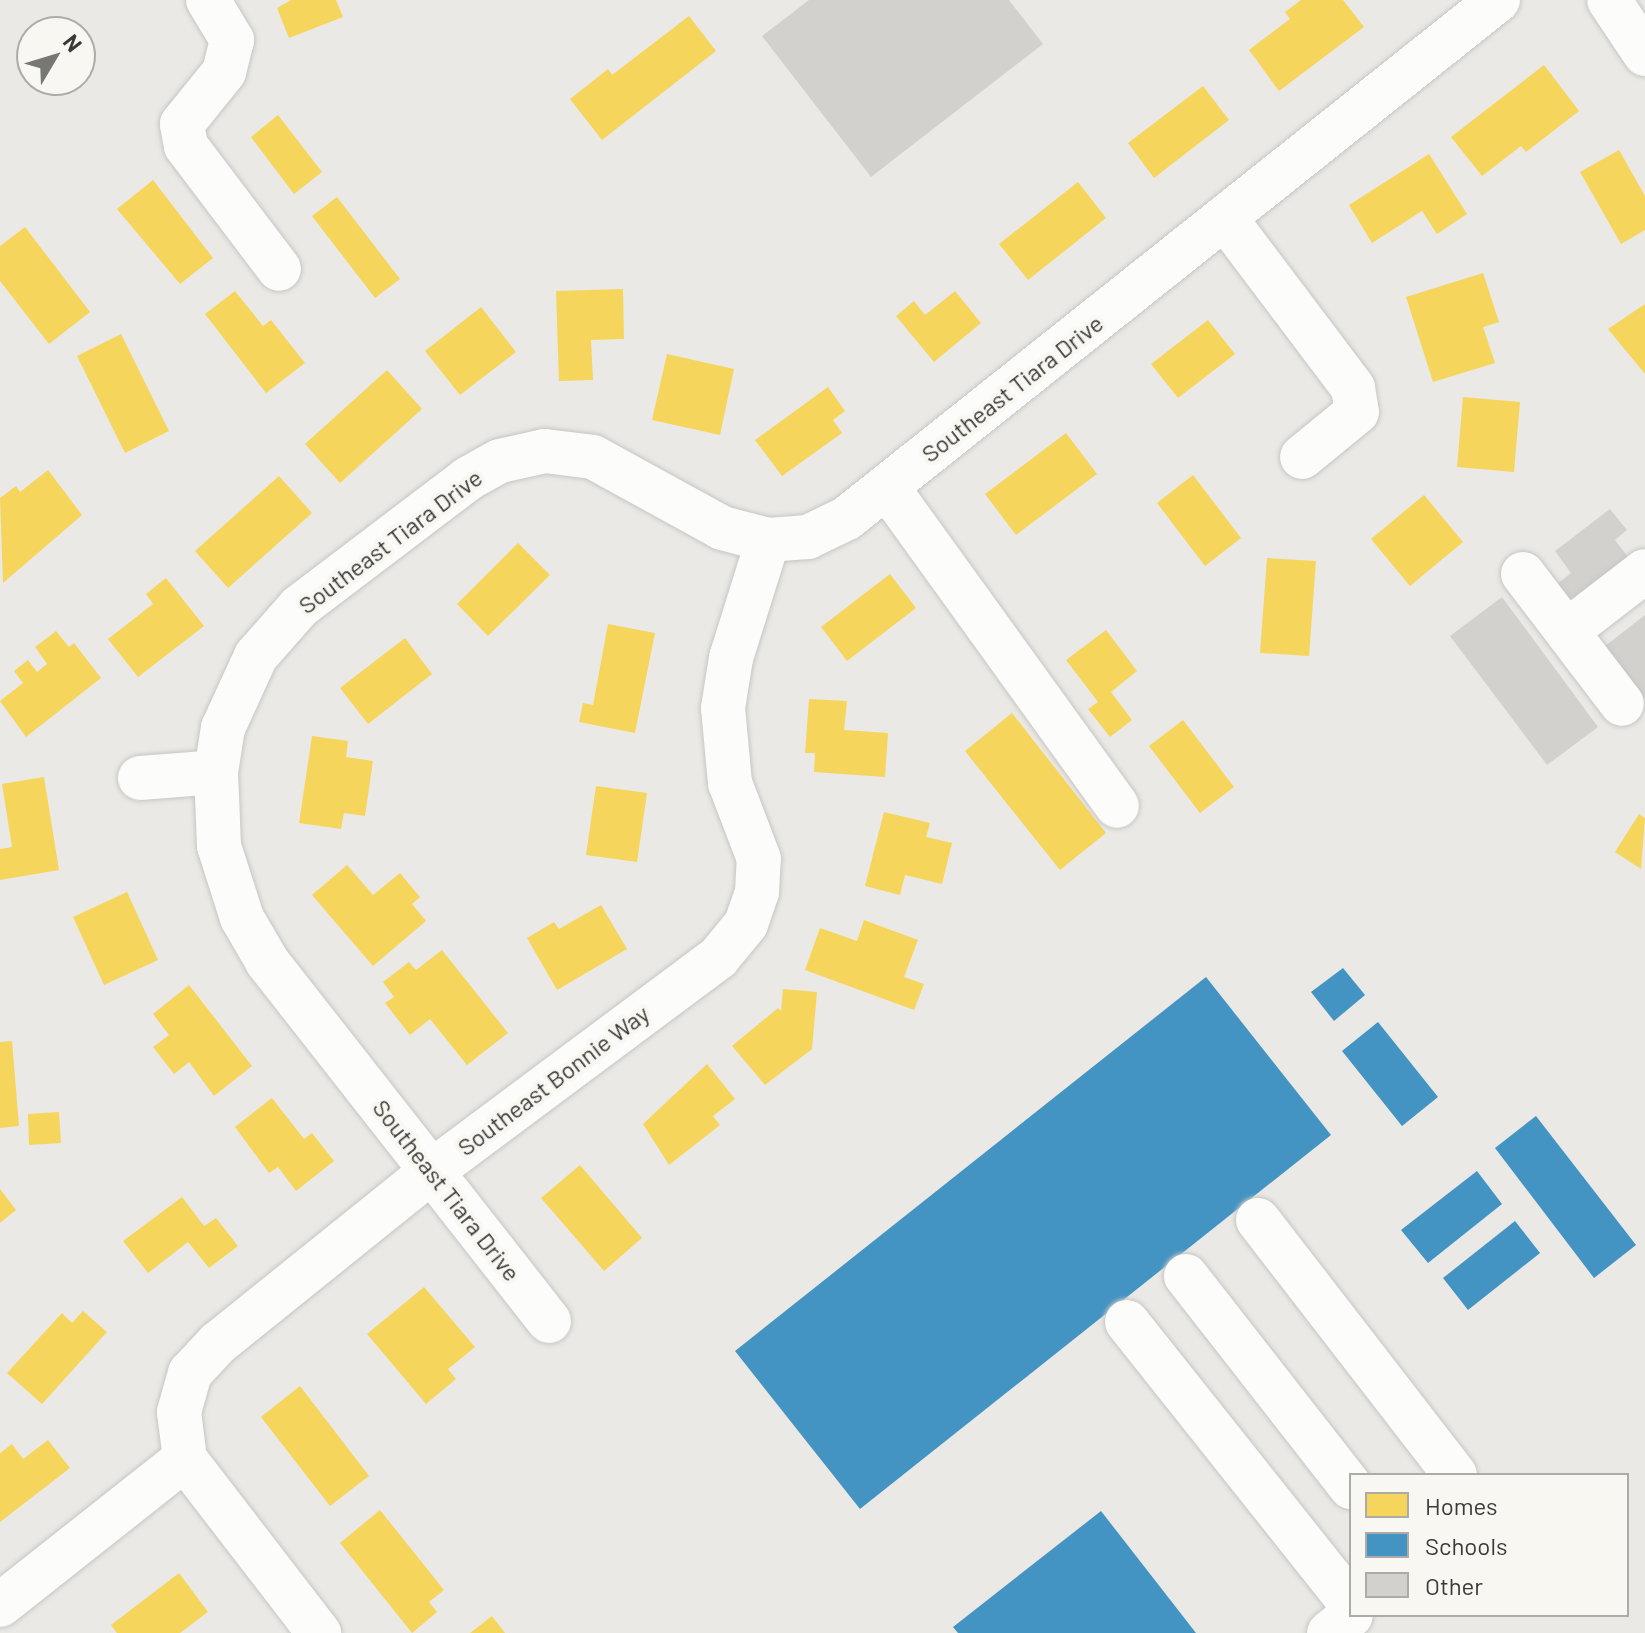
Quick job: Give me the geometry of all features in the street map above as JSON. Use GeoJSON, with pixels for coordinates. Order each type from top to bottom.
{"type":"FeatureCollection","features":[{"type":"Feature","properties":{"kind":"street"},"geometry":{"type":"LineString","coordinates":[[208,0],[232,40],[224,72],[182,124],[186,146],[279,269]]}},
{"type":"Feature","properties":{"kind":"street","name":"Southeast Tiara Drive"},"geometry":{"type":"LineString","coordinates":[[549,1321],[267,961],[242,918],[219,846],[216,772],[237,691],[281,625],[469,478],[500,461],[545,451],[593,457],[722,528],[768,540],[808,537],[847,518],[1498,0]]}},
{"type":"Feature","properties":{"kind":"street"},"geometry":{"type":"LineString","coordinates":[[1609,0],[1642,44]]}},
{"type":"Feature","properties":{"kind":"street"},"geometry":{"type":"LineString","coordinates":[[1225,218],[1353,388],[1357,412],[1302,457]]}},
{"type":"Feature","properties":{"kind":"street"},"geometry":{"type":"LineString","coordinates":[[887,487],[1117,806]]}},
{"type":"Feature","properties":{"kind":"street","name":"Southeast Bonnie Way"},"geometry":{"type":"LineString","coordinates":[[185,1459],[179,1412],[190,1373],[218,1343],[432,1171],[718,958],[746,924],[757,892],[759,859],[730,783],[723,708],[731,658],[768,540]]}},
{"type":"Feature","properties":{"kind":"street"},"geometry":{"type":"LineString","coordinates":[[1567,631],[1645,571]]}},
{"type":"Feature","properties":{"kind":"street"},"geometry":{"type":"LineString","coordinates":[[1523,574],[1622,704]]}},
{"type":"Feature","properties":{"kind":"street"},"geometry":{"type":"LineString","coordinates":[[140,778],[216,772]]}},
{"type":"Feature","properties":{"kind":"street"},"geometry":{"type":"LineString","coordinates":[[1258,1220],[1453,1473]]}},
{"type":"Feature","properties":{"kind":"street"},"geometry":{"type":"LineString","coordinates":[[1186,1276],[1349,1484]]}},
{"type":"Feature","properties":{"kind":"street"},"geometry":{"type":"LineString","coordinates":[[1127,1322],[1349,1601]]}},
{"type":"Feature","properties":{"kind":"street"},"geometry":{"type":"LineString","coordinates":[[0,1605],[185,1459],[319,1633]]}},
{"type":"Feature","properties":{"kind":"street"},"geometry":{"type":"LineString","coordinates":[[1329,1633],[1349,1617]]}},
{"type":"Feature","properties":{"kind":"building: Homes"},"geometry":{"type":"Polygon","coordinates":[[[291,0],[336,0],[343,17],[289,38],[277,8],[291,0]]]}},
{"type":"Feature","properties":{"kind":"building: Homes"},"geometry":{"type":"Polygon","coordinates":[[[1301,0],[1343,0],[1364,27],[1279,91],[1249,50],[1290,19],[1285,12],[1301,0]]]}},
{"type":"Feature","properties":{"kind":"building: Homes"},"geometry":{"type":"Polygon","coordinates":[[[689,16],[716,51],[602,140],[570,99],[608,69],[612,75],[689,16]]]}},
{"type":"Feature","properties":{"kind":"building: Homes"},"geometry":{"type":"Polygon","coordinates":[[[1544,65],[1579,111],[1526,152],[1521,146],[1482,176],[1451,137],[1544,65]]]}},
{"type":"Feature","properties":{"kind":"building: Homes"},"geometry":{"type":"Polygon","coordinates":[[[1203,86],[1229,120],[1154,178],[1128,143],[1203,86]]]}},
{"type":"Feature","properties":{"kind":"building: Homes"},"geometry":{"type":"Polygon","coordinates":[[[278,115],[322,172],[294,194],[251,137],[278,115]]]}},
{"type":"Feature","properties":{"kind":"building: Homes"},"geometry":{"type":"Polygon","coordinates":[[[1619,150],[1645,196],[1645,230],[1621,244],[1580,172],[1619,150]]]}},
{"type":"Feature","properties":{"kind":"building: Homes"},"geometry":{"type":"Polygon","coordinates":[[[1429,154],[1467,214],[1437,234],[1422,211],[1372,243],[1349,205],[1429,154]]]}},
{"type":"Feature","properties":{"kind":"building: Homes"},"geometry":{"type":"Polygon","coordinates":[[[153,180],[213,258],[180,284],[117,209],[153,180]]]}},
{"type":"Feature","properties":{"kind":"building: Homes"},"geometry":{"type":"Polygon","coordinates":[[[1078,182],[1106,218],[1028,280],[999,244],[1078,182]]]}},
{"type":"Feature","properties":{"kind":"building: Homes"},"geometry":{"type":"Polygon","coordinates":[[[337,197],[400,279],[375,298],[312,216],[337,197]]]}},
{"type":"Feature","properties":{"kind":"building: Homes"},"geometry":{"type":"Polygon","coordinates":[[[25,227],[90,312],[49,344],[0,281],[0,246],[25,227]]]}},
{"type":"Feature","properties":{"kind":"building: Homes"},"geometry":{"type":"Polygon","coordinates":[[[1483,273],[1499,322],[1483,327],[1495,363],[1433,382],[1406,297],[1483,273]]]}},
{"type":"Feature","properties":{"kind":"building: Homes"},"geometry":{"type":"Polygon","coordinates":[[[623,289],[624,339],[591,340],[593,380],[559,381],[556,291],[623,289]]]}},
{"type":"Feature","properties":{"kind":"building: Homes"},"geometry":{"type":"Polygon","coordinates":[[[235,291],[263,326],[271,320],[305,363],[266,393],[205,314],[235,291]]]}},
{"type":"Feature","properties":{"kind":"building: Homes"},"geometry":{"type":"Polygon","coordinates":[[[955,291],[981,323],[934,362],[896,316],[914,301],[925,315],[955,291]]]}},
{"type":"Feature","properties":{"kind":"building: Homes"},"geometry":{"type":"Polygon","coordinates":[[[1645,304],[1645,374],[1608,329],[1645,304]]]}},
{"type":"Feature","properties":{"kind":"building: Homes"},"geometry":{"type":"Polygon","coordinates":[[[481,307],[516,352],[460,395],[425,351],[481,307]]]}},
{"type":"Feature","properties":{"kind":"building: Homes"},"geometry":{"type":"Polygon","coordinates":[[[1208,320],[1235,354],[1178,398],[1151,364],[1208,320]]]}},
{"type":"Feature","properties":{"kind":"building: Homes"},"geometry":{"type":"Polygon","coordinates":[[[121,334],[169,431],[125,453],[77,356],[121,334]]]}},
{"type":"Feature","properties":{"kind":"building: Homes"},"geometry":{"type":"Polygon","coordinates":[[[667,354],[734,369],[720,435],[652,420],[667,354]]]}},
{"type":"Feature","properties":{"kind":"building: Homes"},"geometry":{"type":"Polygon","coordinates":[[[387,370],[422,409],[340,483],[305,444],[387,370]]]}},
{"type":"Feature","properties":{"kind":"building: Homes"},"geometry":{"type":"Polygon","coordinates":[[[828,387],[845,411],[833,420],[842,433],[782,476],[755,440],[828,387]]]}},
{"type":"Feature","properties":{"kind":"building: Homes"},"geometry":{"type":"Polygon","coordinates":[[[1463,397],[1520,402],[1514,472],[1457,467],[1463,397]]]}},
{"type":"Feature","properties":{"kind":"building: Homes"},"geometry":{"type":"Polygon","coordinates":[[[1066,433],[1097,474],[1016,535],[985,494],[1066,433]]]}},
{"type":"Feature","properties":{"kind":"building: Homes"},"geometry":{"type":"Polygon","coordinates":[[[48,470],[82,515],[3,583],[0,498],[16,486],[20,492],[48,470]]]}},
{"type":"Feature","properties":{"kind":"building: Homes"},"geometry":{"type":"Polygon","coordinates":[[[1193,475],[1241,538],[1205,566],[1157,503],[1193,475]]]}},
{"type":"Feature","properties":{"kind":"building: Homes"},"geometry":{"type":"Polygon","coordinates":[[[279,476],[312,513],[228,588],[195,551],[279,476]]]}},
{"type":"Feature","properties":{"kind":"building: Homes"},"geometry":{"type":"Polygon","coordinates":[[[1424,495],[1463,542],[1410,586],[1371,539],[1424,495]]]}},
{"type":"Feature","properties":{"kind":"building: Homes"},"geometry":{"type":"Polygon","coordinates":[[[518,543],[550,575],[488,636],[457,604],[518,543]]]}},
{"type":"Feature","properties":{"kind":"building: Homes"},"geometry":{"type":"Polygon","coordinates":[[[1267,558],[1316,561],[1309,656],[1260,653],[1267,558]]]}},
{"type":"Feature","properties":{"kind":"building: Homes"},"geometry":{"type":"Polygon","coordinates":[[[890,574],[916,608],[847,661],[821,627],[890,574]]]}},
{"type":"Feature","properties":{"kind":"building: Homes"},"geometry":{"type":"Polygon","coordinates":[[[166,578],[204,626],[138,677],[108,639],[153,604],[146,594],[166,578]]]}},
{"type":"Feature","properties":{"kind":"building: Homes"},"geometry":{"type":"Polygon","coordinates":[[[608,624],[655,633],[635,733],[579,722],[583,703],[593,705],[608,624]]]}},
{"type":"Feature","properties":{"kind":"building: Homes"},"geometry":{"type":"Polygon","coordinates":[[[1106,630],[1137,671],[1111,692],[1132,720],[1110,737],[1088,709],[1098,702],[1066,660],[1106,630]]]}},
{"type":"Feature","properties":{"kind":"building: Homes"},"geometry":{"type":"Polygon","coordinates":[[[56,631],[69,647],[74,643],[101,678],[26,737],[0,701],[23,683],[14,671],[28,660],[37,672],[47,664],[35,647],[56,631]]]}},
{"type":"Feature","properties":{"kind":"building: Homes"},"geometry":{"type":"Polygon","coordinates":[[[405,638],[432,674],[368,724],[340,688],[405,638]]]}},
{"type":"Feature","properties":{"kind":"building: Homes"},"geometry":{"type":"Polygon","coordinates":[[[809,699],[847,701],[844,730],[888,733],[885,777],[814,772],[815,753],[805,753],[809,699]]]}},
{"type":"Feature","properties":{"kind":"building: Homes"},"geometry":{"type":"Polygon","coordinates":[[[1012,713],[1106,833],[1060,870],[965,751],[1012,713]]]}},
{"type":"Feature","properties":{"kind":"building: Homes"},"geometry":{"type":"Polygon","coordinates":[[[1183,720],[1234,787],[1200,813],[1149,746],[1183,720]]]}},
{"type":"Feature","properties":{"kind":"building: Homes"},"geometry":{"type":"Polygon","coordinates":[[[312,736],[348,741],[346,757],[373,761],[365,816],[344,813],[341,829],[299,823],[312,736]]]}},
{"type":"Feature","properties":{"kind":"building: Homes"},"geometry":{"type":"Polygon","coordinates":[[[44,777],[59,870],[0,880],[0,849],[12,847],[2,784],[44,777]]]}},
{"type":"Feature","properties":{"kind":"building: Homes"},"geometry":{"type":"Polygon","coordinates":[[[596,786],[647,793],[637,862],[586,855],[596,786]]]}},
{"type":"Feature","properties":{"kind":"building: Homes"},"geometry":{"type":"Polygon","coordinates":[[[884,812],[930,823],[926,837],[952,843],[942,884],[905,875],[900,895],[865,886],[884,812]]]}},
{"type":"Feature","properties":{"kind":"building: Homes"},"geometry":{"type":"Polygon","coordinates":[[[1639,814],[1645,818],[1641,869],[1615,852],[1639,814]]]}},
{"type":"Feature","properties":{"kind":"building: Homes"},"geometry":{"type":"Polygon","coordinates":[[[347,865],[373,895],[400,873],[420,897],[412,904],[426,921],[373,966],[312,895],[347,865]]]}},
{"type":"Feature","properties":{"kind":"building: Homes"},"geometry":{"type":"Polygon","coordinates":[[[127,892],[158,960],[104,985],[73,917],[127,892]]]}},
{"type":"Feature","properties":{"kind":"building: Homes"},"geometry":{"type":"Polygon","coordinates":[[[601,905],[627,949],[557,990],[527,938],[554,922],[559,929],[601,905]]]}},
{"type":"Feature","properties":{"kind":"building: Homes"},"geometry":{"type":"Polygon","coordinates":[[[864,920],[918,940],[904,977],[924,984],[914,1010],[805,970],[820,928],[857,941],[864,920]]]}},
{"type":"Feature","properties":{"kind":"building: Homes"},"geometry":{"type":"Polygon","coordinates":[[[442,950],[508,1033],[467,1065],[430,1019],[410,1035],[385,1003],[394,997],[383,982],[409,962],[416,970],[442,950]]]}},
{"type":"Feature","properties":{"kind":"building: Homes"},"geometry":{"type":"Polygon","coordinates":[[[189,985],[252,1066],[214,1096],[189,1062],[174,1074],[153,1047],[169,1035],[153,1014],[189,985]]]}},
{"type":"Feature","properties":{"kind":"building: Homes"},"geometry":{"type":"Polygon","coordinates":[[[783,989],[817,992],[812,1049],[765,1085],[732,1046],[778,1008],[781,1011],[783,989]]]}},
{"type":"Feature","properties":{"kind":"building: Homes"},"geometry":{"type":"Polygon","coordinates":[[[12,1041],[19,1126],[0,1128],[0,1042],[12,1041]]]}},
{"type":"Feature","properties":{"kind":"building: Homes"},"geometry":{"type":"Polygon","coordinates":[[[707,1064],[735,1099],[713,1116],[720,1125],[669,1165],[643,1124],[707,1064]]]}},
{"type":"Feature","properties":{"kind":"building: Homes"},"geometry":{"type":"Polygon","coordinates":[[[272,1098],[304,1139],[312,1133],[334,1161],[296,1191],[278,1167],[269,1173],[235,1127],[272,1098]]]}},
{"type":"Feature","properties":{"kind":"building: Homes"},"geometry":{"type":"Polygon","coordinates":[[[59,1112],[61,1143],[29,1145],[28,1114],[59,1112]]]}},
{"type":"Feature","properties":{"kind":"building: Homes"},"geometry":{"type":"Polygon","coordinates":[[[580,1165],[642,1238],[604,1271],[541,1198],[580,1165]]]}},
{"type":"Feature","properties":{"kind":"building: Homes"},"geometry":{"type":"Polygon","coordinates":[[[0,1189],[16,1210],[0,1223],[0,1189]]]}},
{"type":"Feature","properties":{"kind":"building: Homes"},"geometry":{"type":"Polygon","coordinates":[[[182,1197],[204,1226],[216,1218],[238,1246],[209,1268],[188,1242],[148,1273],[123,1241],[182,1197]]]}},
{"type":"Feature","properties":{"kind":"building: Homes"},"geometry":{"type":"Polygon","coordinates":[[[424,1287],[475,1347],[448,1369],[456,1379],[426,1404],[367,1334],[424,1287]]]}},
{"type":"Feature","properties":{"kind":"building: Homes"},"geometry":{"type":"Polygon","coordinates":[[[83,1311],[107,1332],[42,1404],[7,1373],[62,1313],[72,1323],[83,1311]]]}},
{"type":"Feature","properties":{"kind":"building: Homes"},"geometry":{"type":"Polygon","coordinates":[[[300,1386],[369,1476],[330,1506],[261,1417],[300,1386]]]}},
{"type":"Feature","properties":{"kind":"building: Homes"},"geometry":{"type":"Polygon","coordinates":[[[48,1440],[70,1468],[0,1522],[0,1453],[12,1444],[23,1459],[48,1440]]]}},
{"type":"Feature","properties":{"kind":"building: Homes"},"geometry":{"type":"Polygon","coordinates":[[[380,1510],[444,1590],[429,1602],[437,1612],[412,1633],[340,1543],[380,1510]]]}},
{"type":"Feature","properties":{"kind":"building: Homes"},"geometry":{"type":"Polygon","coordinates":[[[179,1573],[208,1612],[180,1633],[117,1633],[111,1625],[179,1573]]]}},
{"type":"Feature","properties":{"kind":"building: Homes"},"geometry":{"type":"Polygon","coordinates":[[[492,1616],[505,1633],[470,1633],[492,1616]]]}},
{"type":"Feature","properties":{"kind":"building: Schools"},"geometry":{"type":"Polygon","coordinates":[[[1343,968],[1365,995],[1334,1021],[1311,992],[1343,968]]]}},
{"type":"Feature","properties":{"kind":"building: Schools"},"geometry":{"type":"Polygon","coordinates":[[[1206,977],[1331,1135],[860,1509],[735,1351],[1206,977]]]}},
{"type":"Feature","properties":{"kind":"building: Schools"},"geometry":{"type":"Polygon","coordinates":[[[1378,1022],[1438,1097],[1402,1126],[1342,1051],[1378,1022]]]}},
{"type":"Feature","properties":{"kind":"building: Schools"},"geometry":{"type":"Polygon","coordinates":[[[1536,1116],[1636,1245],[1594,1278],[1495,1148],[1536,1116]]]}},
{"type":"Feature","properties":{"kind":"building: Schools"},"geometry":{"type":"Polygon","coordinates":[[[1477,1171],[1502,1204],[1428,1263],[1401,1230],[1477,1171]]]}},
{"type":"Feature","properties":{"kind":"building: Schools"},"geometry":{"type":"Polygon","coordinates":[[[1515,1221],[1540,1253],[1468,1310],[1443,1278],[1515,1221]]]}},
{"type":"Feature","properties":{"kind":"building: Schools"},"geometry":{"type":"Polygon","coordinates":[[[1101,1511],[1196,1633],[958,1633],[953,1627],[1101,1511]]]}},
{"type":"Feature","properties":{"kind":"building: Other"},"geometry":{"type":"Polygon","coordinates":[[[809,0],[1009,0],[1043,44],[871,177],[762,36],[809,0]]]}},
{"type":"Feature","properties":{"kind":"building: Other"},"geometry":{"type":"Polygon","coordinates":[[[1610,509],[1627,530],[1615,540],[1635,566],[1577,610],[1557,584],[1571,573],[1555,551],[1610,509]]]}},
{"type":"Feature","properties":{"kind":"building: Other"},"geometry":{"type":"Polygon","coordinates":[[[1502,597],[1598,727],[1547,765],[1450,636],[1502,597]]]}},
{"type":"Feature","properties":{"kind":"building: Other"},"geometry":{"type":"Polygon","coordinates":[[[1645,615],[1645,699],[1605,646],[1645,615]]]}}]}
